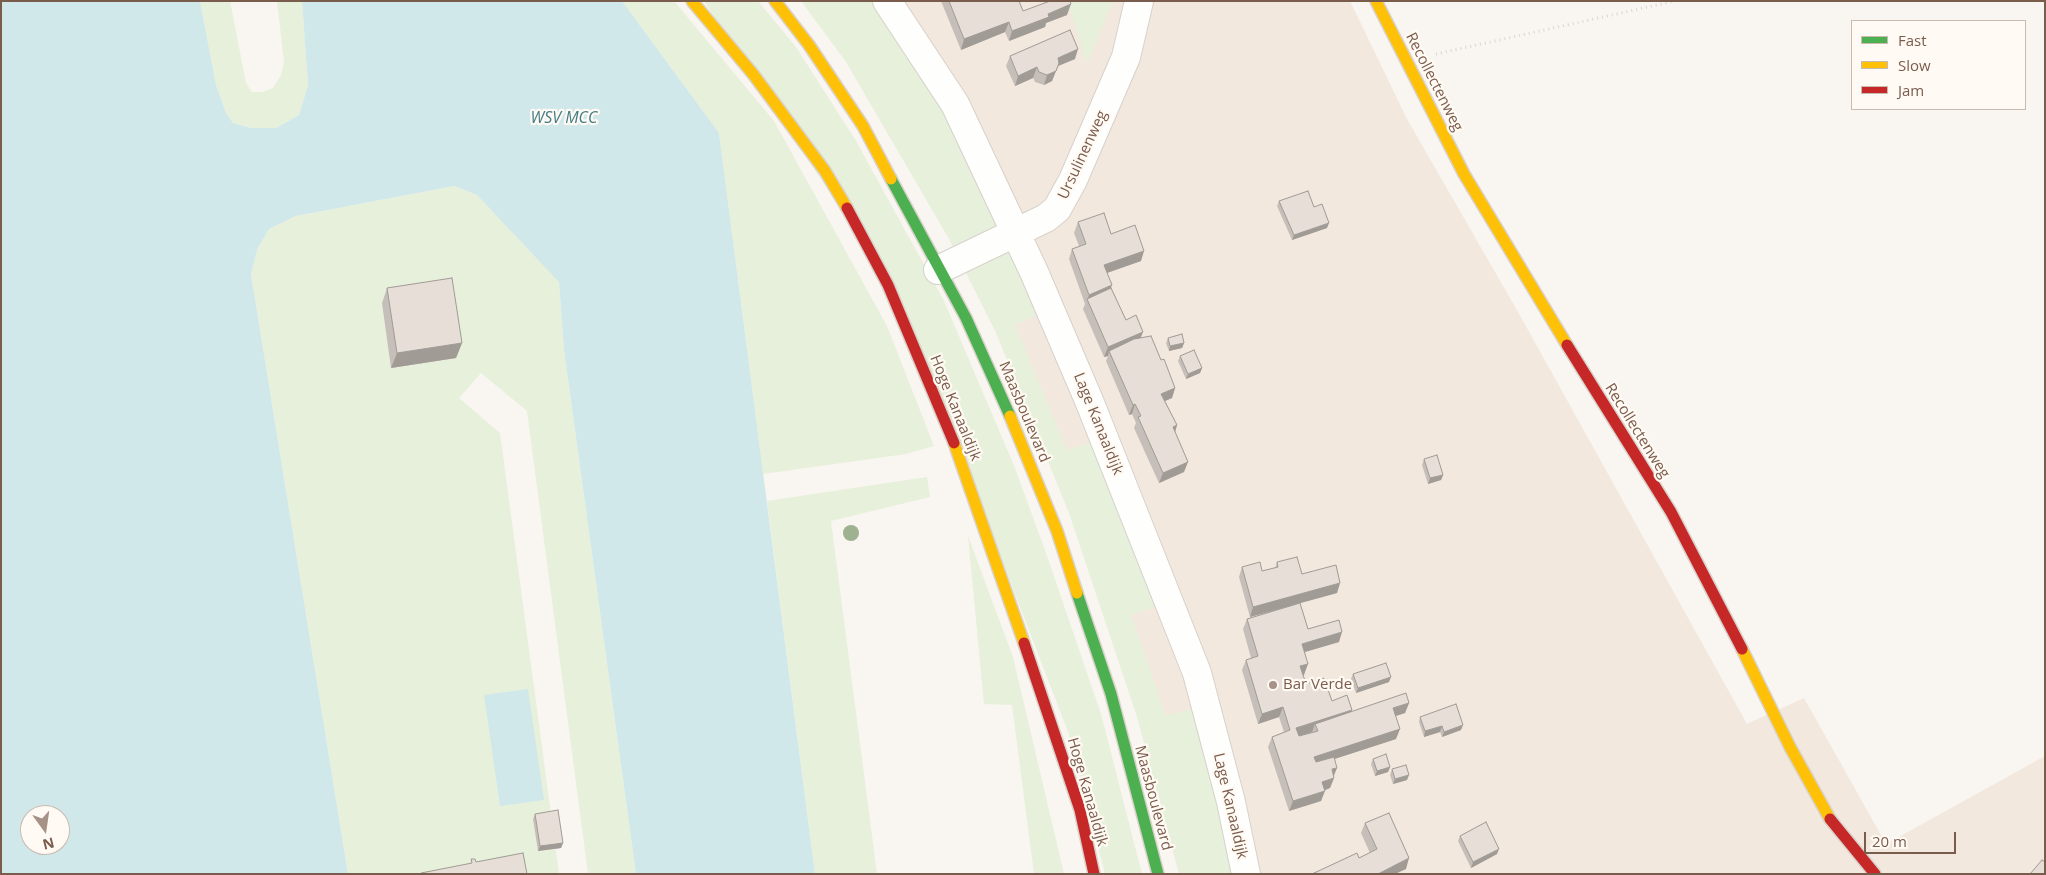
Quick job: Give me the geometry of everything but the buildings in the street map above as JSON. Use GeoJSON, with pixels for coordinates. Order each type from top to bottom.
{"type":"FeatureCollection","features":[{"type":"Feature","properties":{"kind":"street","name":"Hoge Kanaaldijk"},"geometry":{"type":"LineString","coordinates":[[692,1],[753,74],[825,171],[860,228],[888,285],[948,427],[1002,578],[1080,810],[1094,874]]}},
{"type":"Feature","properties":{"kind":"street","name":"Maasboulevard"},"geometry":{"type":"LineString","coordinates":[[775,1],[815,53],[863,126],[938,270],[966,318],[995,380],[1057,531],[1111,694],[1158,874]]}},
{"type":"Feature","properties":{"kind":"street","name":"Lage Kanaaldijk"},"geometry":{"type":"LineString","coordinates":[[887,1],[954,104],[1015,232],[1090,403],[1197,673],[1231,802],[1246,874]]}},
{"type":"Feature","properties":{"kind":"street","name":"Ursulinenweg"},"geometry":{"type":"LineString","coordinates":[[938,270],[1046,218],[1057,209],[1073,180],[1126,57],[1140,1]]}},
{"type":"Feature","properties":{"kind":"street","name":"Recollectenweg"},"geometry":{"type":"LineString","coordinates":[[1376,1],[1464,174],[1584,374],[1671,512],[1730,624],[1790,747],[1828,816],[1875,874]]}},
{"type":"Feature","properties":{"kind":"path"},"geometry":{"type":"LineString","coordinates":[[1406,60],[1675,1]]}},
{"type":"Feature","properties":{"kind":"shaded area"},"geometry":{"type":"Polygon","coordinates":[[[857,1],[1350,1],[1407,119],[1518,312],[1747,724],[1804,698],[1886,844],[2045,756],[2045,874],[1211,874],[1066,452],[857,1]]]}},
{"type":"Feature","properties":{"kind":"green space"},"geometry":{"type":"Polygon","coordinates":[[[200,1],[230,1],[246,83],[252,92],[262,92],[273,88],[281,75],[284,62],[277,1],[302,1],[308,85],[299,115],[276,128],[251,128],[233,123],[226,113],[216,85],[200,1]]]}},
{"type":"Feature","properties":{"kind":"green space"},"geometry":{"type":"Polygon","coordinates":[[[622,1],[674,1],[774,121],[887,326],[934,446],[906,454],[763,474],[719,133],[622,1]]]}},
{"type":"Feature","properties":{"kind":"green space"},"geometry":{"type":"Polygon","coordinates":[[[704,1],[758,1],[796,47],[856,141],[944,301],[1015,468],[1046,553],[1101,714],[1142,874],[1105,874],[1068,732],[905,307],[704,1]]]}},
{"type":"Feature","properties":{"kind":"green space"},"geometry":{"type":"Polygon","coordinates":[[[801,1],[874,1],[949,110],[1041,313],[1015,325],[1067,450],[1092,442],[1158,606],[1131,615],[1166,716],[1194,708],[1234,874],[1179,874],[1137,717],[1069,513],[996,333],[949,239],[846,62],[801,1]]]}},
{"type":"Feature","properties":{"kind":"green space"},"geometry":{"type":"Polygon","coordinates":[[[1068,1],[1113,1],[1087,64],[1068,3],[1068,1]]]}},
{"type":"Feature","properties":{"kind":"green space"},"geometry":{"type":"Polygon","coordinates":[[[454,186],[477,195],[559,281],[564,350],[636,874],[588,874],[527,411],[481,373],[459,398],[500,433],[559,874],[348,874],[251,274],[257,250],[269,229],[296,216],[454,186]]]}},
{"type":"Feature","properties":{"kind":"green space"},"geometry":{"type":"Polygon","coordinates":[[[927,477],[930,497],[831,521],[877,874],[815,874],[767,501],[927,477]]]}},
{"type":"Feature","properties":{"kind":"green space"},"geometry":{"type":"Polygon","coordinates":[[[968,536],[1013,657],[1064,874],[1034,874],[1012,705],[984,704],[968,536]]]}},
{"type":"Feature","properties":{"kind":"water","name":"WSV MCC"},"geometry":{"type":"Polygon","coordinates":[[[1,1],[200,1],[216,85],[226,113],[233,123],[251,128],[276,128],[299,115],[308,85],[302,1],[622,1],[719,133],[815,874],[636,874],[564,350],[559,282],[477,195],[454,186],[296,216],[269,229],[257,250],[251,274],[348,874],[1,874],[1,1]]]}},
{"type":"Feature","properties":{"kind":"water"},"geometry":{"type":"Polygon","coordinates":[[[528,689],[544,800],[500,806],[484,695],[528,689]]]}},
{"type":"Feature","properties":{"kind":"traffic: fast"},"geometry":{"type":"LineString","coordinates":[[891,179],[966,318],[1010,416]]}},
{"type":"Feature","properties":{"kind":"traffic: fast"},"geometry":{"type":"LineString","coordinates":[[1077,593],[1111,694],[1158,874]]}},
{"type":"Feature","properties":{"kind":"traffic: slow"},"geometry":{"type":"LineString","coordinates":[[692,1],[753,74],[825,171],[847,208]]}},
{"type":"Feature","properties":{"kind":"traffic: slow"},"geometry":{"type":"LineString","coordinates":[[775,1],[809,45],[863,126],[891,179]]}},
{"type":"Feature","properties":{"kind":"traffic: slow"},"geometry":{"type":"LineString","coordinates":[[1376,1],[1464,174],[1567,345]]}},
{"type":"Feature","properties":{"kind":"traffic: slow"},"geometry":{"type":"LineString","coordinates":[[1010,416],[1057,531],[1077,593]]}},
{"type":"Feature","properties":{"kind":"traffic: slow"},"geometry":{"type":"LineString","coordinates":[[954,443],[1024,643]]}},
{"type":"Feature","properties":{"kind":"traffic: slow"},"geometry":{"type":"LineString","coordinates":[[1742,649],[1790,747],[1830,819]]}},
{"type":"Feature","properties":{"kind":"traffic: jam"},"geometry":{"type":"LineString","coordinates":[[847,208],[888,285],[954,443]]}},
{"type":"Feature","properties":{"kind":"traffic: jam"},"geometry":{"type":"LineString","coordinates":[[1567,345],[1671,512],[1742,649]]}},
{"type":"Feature","properties":{"kind":"traffic: jam"},"geometry":{"type":"LineString","coordinates":[[1024,643],[1080,810],[1094,874]]}},
{"type":"Feature","properties":{"kind":"traffic: jam"},"geometry":{"type":"LineString","coordinates":[[1830,819],[1875,874]]}},
{"type":"Feature","properties":{"kind":"place","name":"Bar Verde"},"geometry":{"type":"Point","coordinates":[1273,685]}}]}
